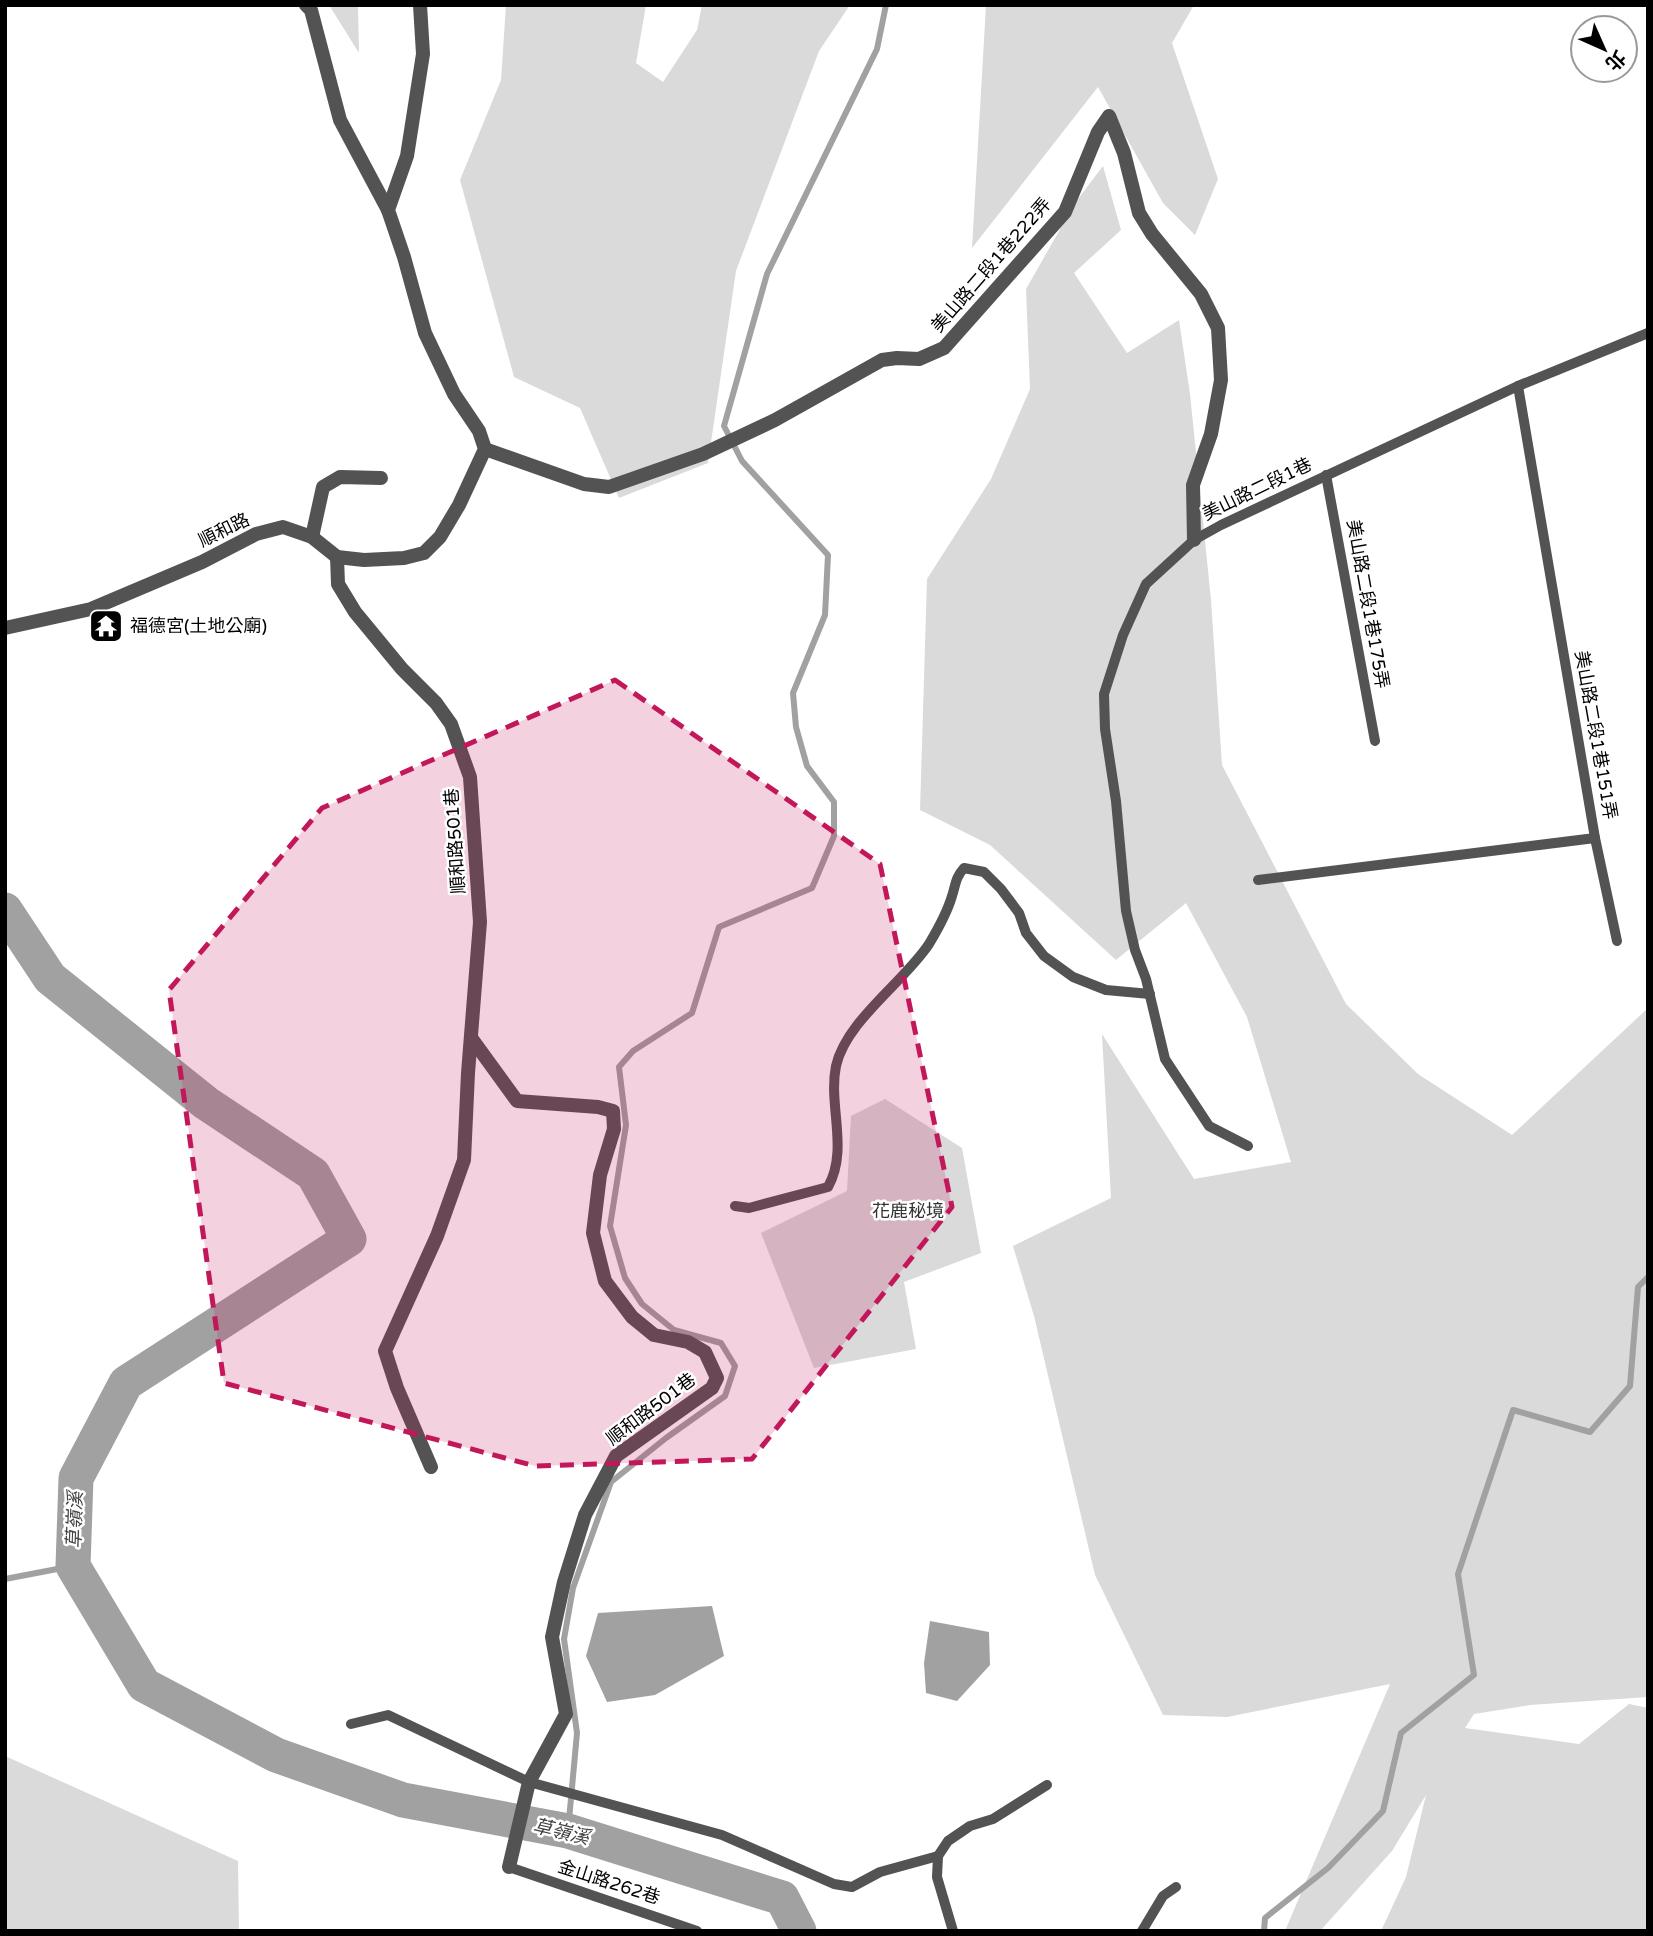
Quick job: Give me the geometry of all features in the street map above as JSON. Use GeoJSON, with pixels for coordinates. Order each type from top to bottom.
{"type":"FeatureCollection","features":[{"type":"Feature","properties":{"kind":"street"},"geometry":{"type":"LineString","coordinates":[[306,5],[311,10],[340,120],[388,210],[425,334],[454,394],[478,431],[485,449],[459,505],[440,537],[424,553],[404,558],[337,557]]}},
{"type":"Feature","properties":{"kind":"street"},"geometry":{"type":"LineString","coordinates":[[388,210],[407,156],[421,67],[423,54],[420,5]]}},
{"type":"Feature","properties":{"kind":"street","name":"美山路二段1巷222弄"},"geometry":{"type":"LineString","coordinates":[[485,449],[584,484],[609,487],[703,454],[744,435],[882,360],[919,359],[944,348],[1065,212],[1098,132],[1109,116],[1124,153],[1139,212],[1152,234],[1200,294],[1218,328],[1221,380],[1211,434],[1193,485],[1194,540]]}},
{"type":"Feature","properties":{"kind":"street"},"geometry":{"type":"LineString","coordinates":[[312,537],[323,487],[340,477],[381,478]]}},
{"type":"Feature","properties":{"kind":"street","name":"順和路"},"geometry":{"type":"LineString","coordinates":[[5,628],[91,609],[202,562],[256,534],[283,527],[312,537],[337,557]]}},
{"type":"Feature","properties":{"kind":"street","name":"順和路501巷"},"geometry":{"type":"LineString","coordinates":[[337,557],[338,584],[355,612],[402,669],[436,703],[451,724],[470,776],[480,922],[464,1160],[437,1236],[385,1351],[397,1388],[431,1467]]}},
{"type":"Feature","properties":{"kind":"street","name":"順和路501巷"},"geometry":{"type":"LineString","coordinates":[[472,1039],[517,1101],[598,1107],[612,1111],[614,1129],[600,1175],[593,1233],[605,1281],[632,1317],[654,1335],[688,1342],[705,1352],[718,1378],[712,1388],[616,1456],[585,1515],[564,1582],[552,1637],[566,1714],[529,1782],[509,1867]]}},
{"type":"Feature","properties":{"kind":"lane","name":"美山路二段1巷"},"geometry":{"type":"LineString","coordinates":[[1248,1146],[1209,1126],[1165,1059],[1126,911],[1116,801],[1105,729],[1104,694],[1123,635],[1146,584],[1194,540],[1221,524],[1518,386],[1648,333]]}},
{"type":"Feature","properties":{"kind":"lane","name":"美山路二段1巷151弄"},"geometry":{"type":"LineString","coordinates":[[1258,880],[1595,838],[1518,386]]}},
{"type":"Feature","properties":{"kind":"lane","name":"美山路二段1巷175弄"},"geometry":{"type":"LineString","coordinates":[[1326,475],[1375,741]]}},
{"type":"Feature","properties":{"kind":"lane"},"geometry":{"type":"LineString","coordinates":[[1595,838],[1617,941]]}},
{"type":"Feature","properties":{"kind":"lane"},"geometry":{"type":"LineString","coordinates":[[735,1206],[750,1208],[828,1187],[832,1179],[838,1136],[833,1089],[836,1063],[858,1024],[928,946],[953,894],[955,877],[964,868],[984,872],[993,881],[1019,913],[1026,933],[1044,956],[1073,977],[1106,990],[1150,994]]}},
{"type":"Feature","properties":{"kind":"lane"},"geometry":{"type":"LineString","coordinates":[[351,1724],[388,1716],[529,1782],[722,1835],[834,1884],[852,1887],[880,1872],[938,1856]]}},
{"type":"Feature","properties":{"kind":"lane"},"geometry":{"type":"LineString","coordinates":[[953,1931],[937,1877],[938,1856],[948,1841],[970,1826],[993,1819],[1047,1785]]}},
{"type":"Feature","properties":{"kind":"lane","name":"金山路262巷"},"geometry":{"type":"LineString","coordinates":[[509,1867],[697,1931]]}},
{"type":"Feature","properties":{"kind":"lane"},"geometry":{"type":"LineString","coordinates":[[1142,1931],[1163,1896],[1176,1887]]}},
{"type":"Feature","properties":{"kind":"highlighted area"},"geometry":{"type":"Polygon","coordinates":[[[615,680],[880,864],[952,1207],[752,1459],[535,1466],[224,1383],[169,990],[322,808],[615,680]]]}},
{"type":"Feature","properties":{"kind":"green space"},"geometry":{"type":"Polygon","coordinates":[[[329,5],[358,5],[359,53],[329,5]]]}},
{"type":"Feature","properties":{"kind":"green space"},"geometry":{"type":"Polygon","coordinates":[[[506,5],[646,5],[636,63],[663,82],[697,30],[702,5],[850,5],[819,51],[736,271],[708,463],[619,498],[580,408],[514,377],[460,180],[501,80],[506,5]]]}},
{"type":"Feature","properties":{"kind":"green space"},"geometry":{"type":"Polygon","coordinates":[[[986,5],[1194,5],[1172,43],[1218,179],[1195,235],[1163,203],[1098,87],[972,248],[986,5]]]}},
{"type":"Feature","properties":{"kind":"green space"},"geometry":{"type":"Polygon","coordinates":[[[1103,166],[1121,230],[1074,273],[1127,353],[1179,320],[1190,394],[1211,600],[1222,765],[1346,1004],[1418,1074],[1512,1135],[1648,1008],[1648,1697],[1530,1705],[1474,1714],[1465,1728],[1579,1744],[1629,1704],[1648,1708],[1648,1931],[1381,1931],[1406,1877],[1426,1795],[1392,1851],[1320,1931],[1285,1931],[1390,1684],[1227,1717],[1163,1715],[1095,1575],[1034,1316],[1013,1246],[1111,1198],[1102,1034],[1194,1179],[1291,1162],[1247,1017],[1186,903],[1116,960],[990,845],[920,810],[927,579],[991,479],[1030,389],[1026,289],[1075,203],[1103,166]]]}},
{"type":"Feature","properties":{"kind":"green space","name":"花鹿秘境"},"geometry":{"type":"Polygon","coordinates":[[[885,1099],[962,1148],[981,1253],[904,1282],[916,1349],[814,1368],[761,1233],[847,1191],[851,1116],[885,1099]]]}},
{"type":"Feature","properties":{"kind":"green space"},"geometry":{"type":"Polygon","coordinates":[[[5,1756],[238,1861],[239,1931],[5,1931],[5,1756]]]}},
{"type":"Feature","properties":{"kind":"shaded area"},"geometry":{"type":"Polygon","coordinates":[[[712,1606],[724,1656],[655,1695],[607,1702],[586,1656],[598,1613],[712,1606]]]}},
{"type":"Feature","properties":{"kind":"shaded area"},"geometry":{"type":"Polygon","coordinates":[[[930,1621],[989,1632],[990,1665],[957,1701],[926,1693],[924,1663],[930,1621]]]}},
{"type":"Feature","properties":{"kind":"waterway"},"geometry":{"type":"LineString","coordinates":[[568,1831],[577,1733],[564,1639],[573,1588],[611,1482],[725,1396],[735,1366],[721,1343],[674,1330],[642,1304],[625,1278],[610,1226],[626,1125],[619,1067],[633,1051],[692,1013],[719,927],[812,888],[834,836],[834,802],[807,766],[796,727],[793,693],[825,615],[828,555],[742,461],[724,426],[767,274],[877,49],[886,5]]}},
{"type":"Feature","properties":{"kind":"waterway","name":"草嶺溪"},"geometry":{"type":"LineString","coordinates":[[5,910],[50,978],[206,1103],[313,1174],[349,1239],[126,1383],[76,1478],[73,1566],[144,1685],[276,1755],[403,1800],[568,1831],[782,1898],[799,1931]]}},
{"type":"Feature","properties":{"kind":"waterway"},"geometry":{"type":"LineString","coordinates":[[1264,1931],[1265,1918],[1328,1868],[1383,1811],[1401,1733],[1474,1675],[1458,1574],[1513,1410],[1590,1432],[1630,1386],[1638,1287],[1648,1277]]}},
{"type":"Feature","properties":{"kind":"waterway"},"geometry":{"type":"LineString","coordinates":[[5,1579],[73,1566]]}},
{"type":"Feature","properties":{"kind":"place","name":"福德宮(土地公廟)"},"geometry":{"type":"Point","coordinates":[106,626]}}]}
